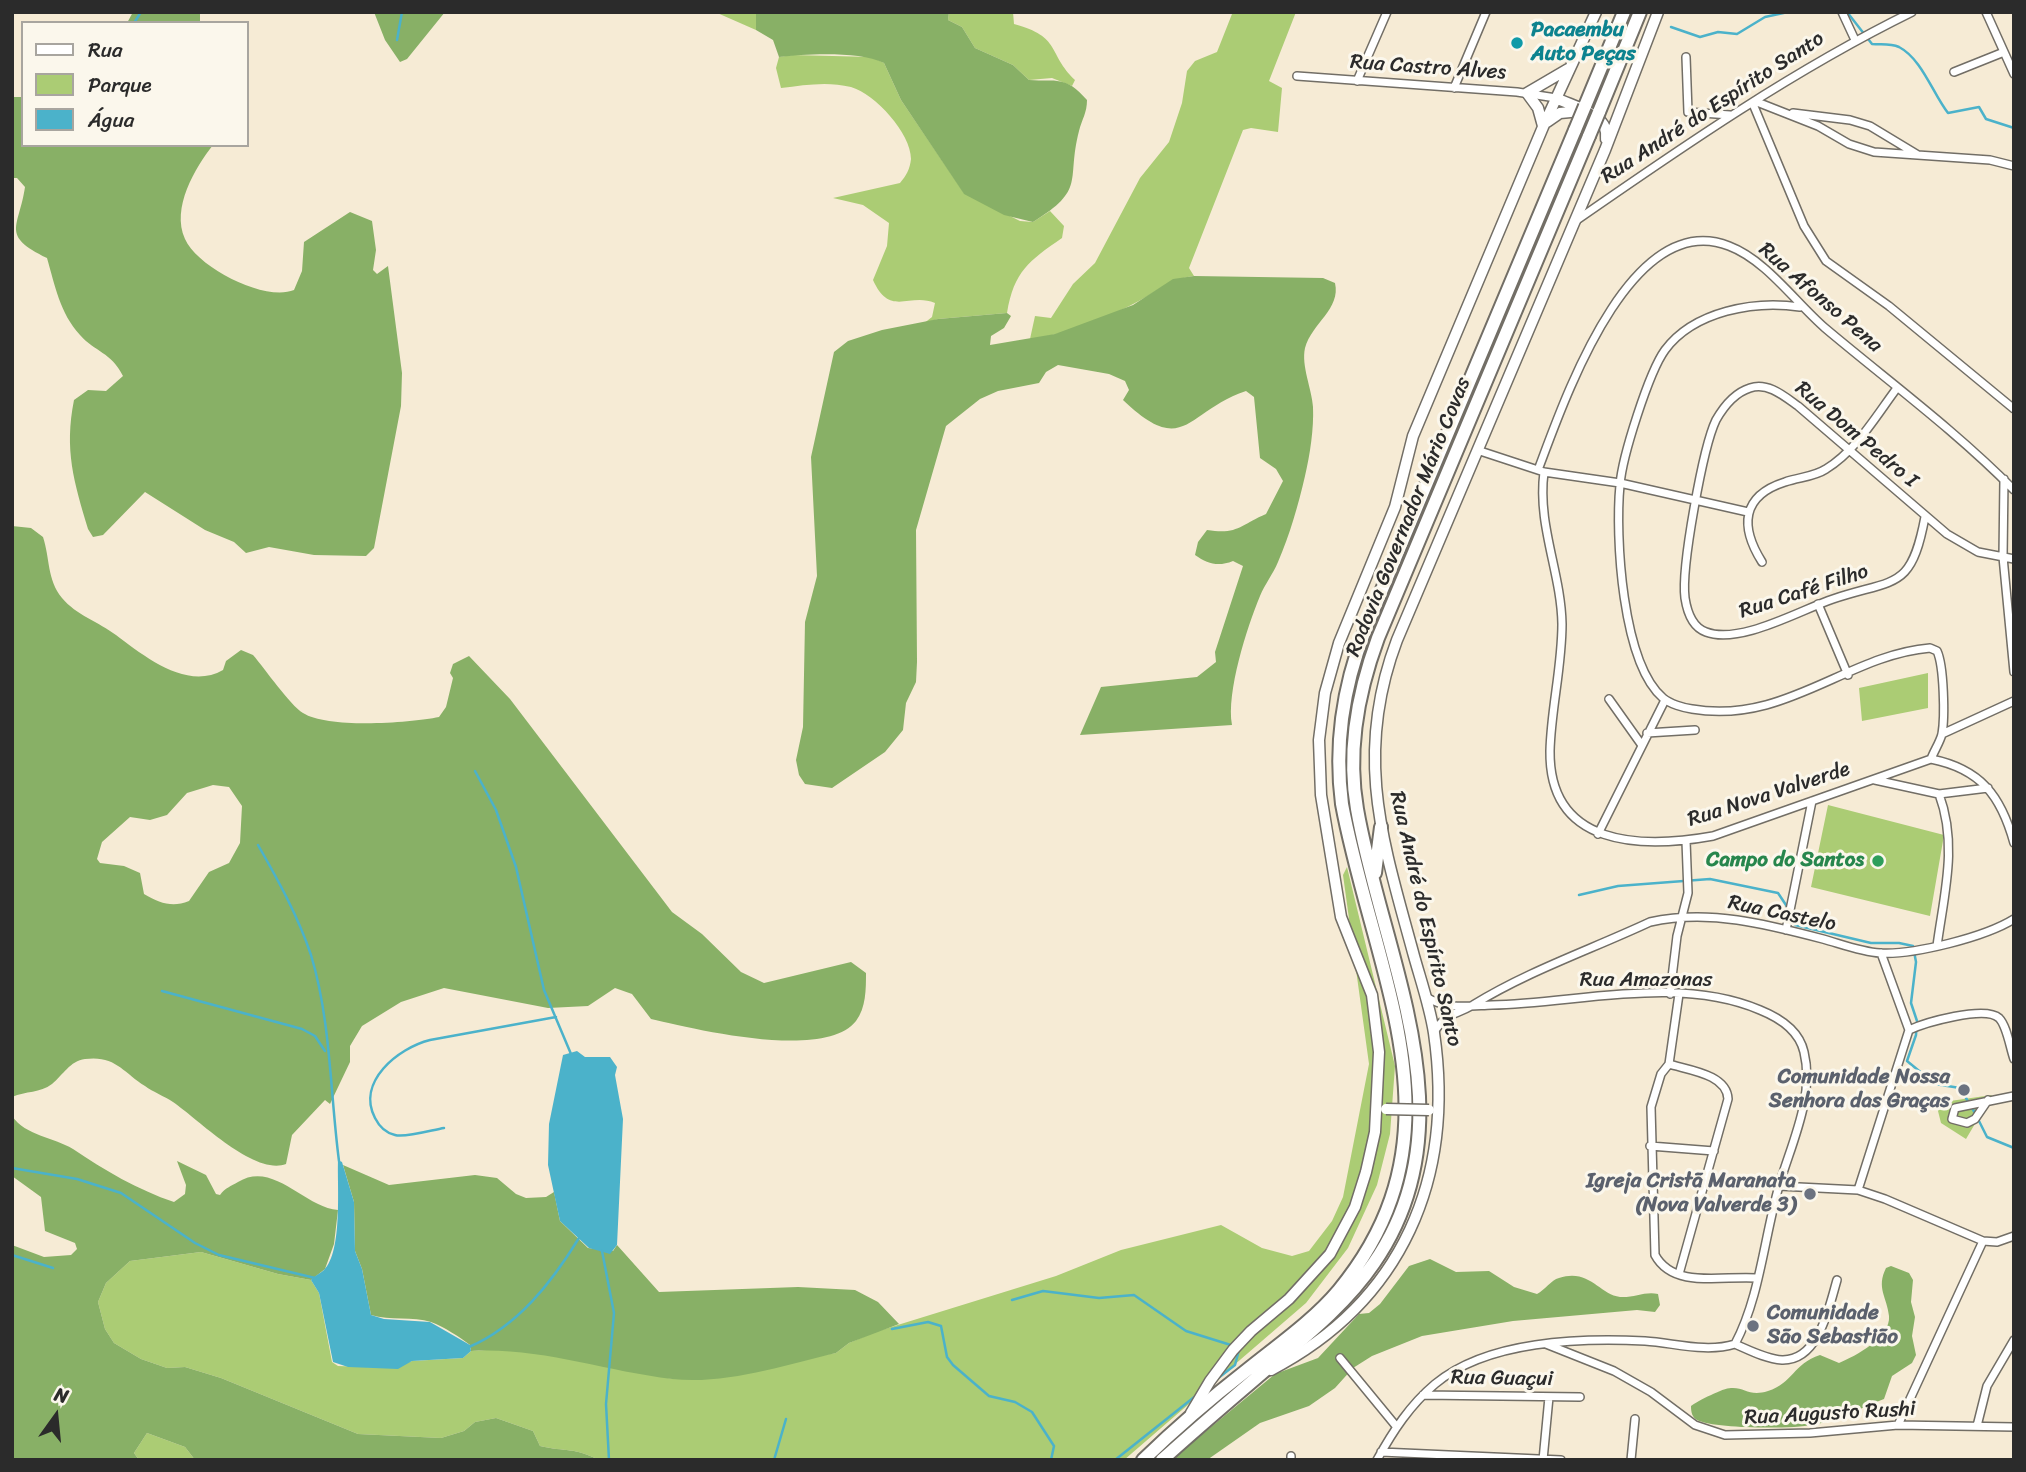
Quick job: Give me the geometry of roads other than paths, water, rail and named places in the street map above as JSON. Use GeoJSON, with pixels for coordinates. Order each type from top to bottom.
{"type":"FeatureCollection","features":[{"type":"Feature","properties":{"kind":"highway","name":"Rodovia Governador Mário Covas"},"geometry":{"type":"LineString","coordinates":[[1143,1460],[1186,1420],[1307,1321],[1339,1290],[1373,1240],[1398,1179],[1407,1128],[1406,1074],[1342,804],[1338,751],[1342,708],[1365,630],[1624,12]]}},
{"type":"Feature","properties":{"kind":"highway","name":"Rodovia Governador Mário Covas"},"geometry":{"type":"LineString","coordinates":[[1162,1460],[1324,1320],[1357,1286],[1394,1228],[1412,1175],[1419,1119],[1418,1063],[1357,809],[1354,775],[1357,722],[1367,671],[1640,12]]}},
{"type":"Feature","properties":{"kind":"highway"},"geometry":{"type":"LineString","coordinates":[[1374,880],[1381,827]]}},
{"type":"Feature","properties":{"kind":"street"},"geometry":{"type":"LineString","coordinates":[[1357,81],[1387,12]]}},
{"type":"Feature","properties":{"kind":"street"},"geometry":{"type":"LineString","coordinates":[[1454,88],[1486,12]]}},
{"type":"Feature","properties":{"kind":"street","name":"Rodovia Governador Mário Covas"},"geometry":{"type":"LineString","coordinates":[[1186,1420],[1210,1381],[1234,1350],[1251,1331],[1289,1299],[1330,1254],[1355,1207],[1366,1172],[1382,1108],[1379,1052],[1372,995],[1341,917],[1321,795],[1319,740],[1325,693],[1339,643],[1393,513],[1413,436],[1543,127],[1596,12]]}},
{"type":"Feature","properties":{"kind":"street","name":"Rua André do Espírito Santo"},"geometry":{"type":"LineString","coordinates":[[1256,1378],[1306,1352],[1329,1335],[1390,1270],[1416,1220],[1427,1186],[1433,1111],[1434,1032],[1381,827],[1373,754],[1384,678],[1477,450],[1605,150],[1658,12]]}},
{"type":"Feature","properties":{"kind":"street"},"geometry":{"type":"LineString","coordinates":[[1842,12],[1855,40]]}},
{"type":"Feature","properties":{"kind":"street","name":"Rua André do Espírito Santo"},"geometry":{"type":"LineString","coordinates":[[1574,221],[1731,115],[1755,103],[1855,40],[1912,12]]}},
{"type":"Feature","properties":{"kind":"street"},"geometry":{"type":"LineString","coordinates":[[1986,12],[2014,74]]}},
{"type":"Feature","properties":{"kind":"street"},"geometry":{"type":"LineString","coordinates":[[1954,72],[2004,52]]}},
{"type":"Feature","properties":{"kind":"street"},"geometry":{"type":"LineString","coordinates":[[1686,57],[1688,112],[1731,115]]}},
{"type":"Feature","properties":{"kind":"street"},"geometry":{"type":"LineString","coordinates":[[1543,127],[1538,108],[1527,93],[1547,84],[1570,67]]}},
{"type":"Feature","properties":{"kind":"street","name":"Rua Castro Alves"},"geometry":{"type":"LineString","coordinates":[[1297,76],[1527,93],[1556,98]]}},
{"type":"Feature","properties":{"kind":"street"},"geometry":{"type":"LineString","coordinates":[[1556,98],[1583,108],[1605,124],[1605,150]]}},
{"type":"Feature","properties":{"kind":"street"},"geometry":{"type":"LineString","coordinates":[[1755,103],[1818,126],[1849,144],[1889,154],[1990,160],[2014,166]]}},
{"type":"Feature","properties":{"kind":"street"},"geometry":{"type":"LineString","coordinates":[[1755,103],[1804,226],[1826,261],[1889,306],[2014,409]]}},
{"type":"Feature","properties":{"kind":"street"},"geometry":{"type":"LineString","coordinates":[[1543,127],[1555,115],[1583,108]]}},
{"type":"Feature","properties":{"kind":"street"},"geometry":{"type":"LineString","coordinates":[[1787,113],[1820,115],[1870,126],[1922,156]]}},
{"type":"Feature","properties":{"kind":"street"},"geometry":{"type":"LineString","coordinates":[[1818,126],[1820,115]]}},
{"type":"Feature","properties":{"kind":"street"},"geometry":{"type":"LineString","coordinates":[[1889,154],[1895,142]]}},
{"type":"Feature","properties":{"kind":"street","name":"Rua Afonso Pena"},"geometry":{"type":"LineString","coordinates":[[1541,471],[1563,406],[1596,336],[1628,286],[1641,271],[1664,254],[1699,241],[1732,247],[1773,278],[1800,307],[2014,490]]}},
{"type":"Feature","properties":{"kind":"street"},"geometry":{"type":"LineString","coordinates":[[1800,307],[1768,304],[1723,313],[1695,325],[1666,348],[1648,382],[1620,483],[1620,573],[1624,602],[1645,675],[1665,700],[1689,709],[1730,711],[1801,695],[1888,657],[1924,648],[1935,649],[1940,660],[1942,734],[1931,759],[1963,768],[1988,788],[2000,805],[2014,843]]}},
{"type":"Feature","properties":{"kind":"street","name":"Rua Dom Pedro I"},"geometry":{"type":"LineString","coordinates":[[1696,502],[1714,423],[1724,406],[1749,388],[1759,386],[1780,393],[1925,517],[1963,545],[2014,559]]}},
{"type":"Feature","properties":{"kind":"street"},"geometry":{"type":"LineString","coordinates":[[1762,562],[1748,534],[1748,512],[1765,491],[1786,481],[1820,472],[1848,452],[1897,388]]}},
{"type":"Feature","properties":{"kind":"street"},"geometry":{"type":"LineString","coordinates":[[1477,450],[1541,471],[1620,483],[1748,512]]}},
{"type":"Feature","properties":{"kind":"street","name":"Rua Nova Valverde"},"geometry":{"type":"LineString","coordinates":[[1541,471],[1542,510],[1562,625],[1550,747],[1551,769],[1559,796],[1568,813],[1598,834],[1626,840],[1686,841],[1713,836],[1931,759]]}},
{"type":"Feature","properties":{"kind":"street"},"geometry":{"type":"LineString","coordinates":[[2004,480],[2003,557],[2014,672]]}},
{"type":"Feature","properties":{"kind":"street","name":"Rua Café Filho"},"geometry":{"type":"LineString","coordinates":[[1696,502],[1684,594],[1687,611],[1695,626],[1707,633],[1743,632],[1904,576],[1917,550],[1925,517]]}},
{"type":"Feature","properties":{"kind":"street"},"geometry":{"type":"LineString","coordinates":[[1818,604],[1848,675]]}},
{"type":"Feature","properties":{"kind":"street"},"geometry":{"type":"LineString","coordinates":[[1609,699],[1641,744]]}},
{"type":"Feature","properties":{"kind":"street"},"geometry":{"type":"LineString","coordinates":[[1598,834],[1665,700]]}},
{"type":"Feature","properties":{"kind":"street"},"geometry":{"type":"LineString","coordinates":[[1942,734],[2014,701]]}},
{"type":"Feature","properties":{"kind":"street"},"geometry":{"type":"LineString","coordinates":[[1647,733],[1695,730]]}},
{"type":"Feature","properties":{"kind":"street"},"geometry":{"type":"LineString","coordinates":[[1874,779],[1939,794],[1988,788]]}},
{"type":"Feature","properties":{"kind":"street"},"geometry":{"type":"LineString","coordinates":[[1937,946],[1951,845],[1939,794]]}},
{"type":"Feature","properties":{"kind":"street"},"geometry":{"type":"LineString","coordinates":[[1786,930],[1812,801]]}},
{"type":"Feature","properties":{"kind":"street"},"geometry":{"type":"LineString","coordinates":[[1670,994],[1677,936],[1688,893],[1686,841]]}},
{"type":"Feature","properties":{"kind":"street","name":"Rua Castelo"},"geometry":{"type":"LineString","coordinates":[[1472,1006],[1497,988],[1650,922],[1684,915],[1738,919],[1881,953],[1937,946],[1980,935],[2014,919]]}},
{"type":"Feature","properties":{"kind":"street"},"geometry":{"type":"LineString","coordinates":[[1858,1190],[1909,1030],[1881,953]]}},
{"type":"Feature","properties":{"kind":"street","name":"Rua Amazonas"},"geometry":{"type":"LineString","coordinates":[[1426,997],[1443,1006],[1472,1006],[1614,995],[1702,994],[1750,1005],[1786,1023],[1804,1051],[1806,1088],[1798,1128],[1779,1186],[1747,1318],[1735,1344]]}},
{"type":"Feature","properties":{"kind":"street"},"geometry":{"type":"LineString","coordinates":[[1679,995],[1669,1063],[1654,1091],[1650,1146],[1655,1255],[1660,1264],[1679,1274],[1709,1279],[1756,1278]]}},
{"type":"Feature","properties":{"kind":"street","name":"Rua Amazonas"},"geometry":{"type":"LineString","coordinates":[[1434,1032],[1448,1015],[1472,1006]]}},
{"type":"Feature","properties":{"kind":"street"},"geometry":{"type":"LineString","coordinates":[[1909,1030],[1927,1021],[1964,1015],[1994,1015],[2000,1019],[2014,1059]]}},
{"type":"Feature","properties":{"kind":"street"},"geometry":{"type":"LineString","coordinates":[[1669,1063],[1717,1080],[1724,1086],[1728,1099],[1679,1274]]}},
{"type":"Feature","properties":{"kind":"street"},"geometry":{"type":"LineString","coordinates":[[1987,1100],[1975,1119],[1962,1124],[1952,1119],[1955,1108],[1987,1100],[2014,1096]]}},
{"type":"Feature","properties":{"kind":"street"},"geometry":{"type":"LineString","coordinates":[[1382,1108],[1433,1111]]}},
{"type":"Feature","properties":{"kind":"street"},"geometry":{"type":"LineString","coordinates":[[1650,1146],[1714,1152]]}},
{"type":"Feature","properties":{"kind":"street"},"geometry":{"type":"LineString","coordinates":[[1779,1186],[1858,1190],[1983,1241],[2011,1238],[2014,1250]]}},
{"type":"Feature","properties":{"kind":"street"},"geometry":{"type":"LineString","coordinates":[[1898,1425],[1983,1241]]}},
{"type":"Feature","properties":{"kind":"street"},"geometry":{"type":"LineString","coordinates":[[1561,1460],[1379,1456],[1396,1426],[1423,1395],[1452,1372],[1482,1359],[1571,1339],[1623,1340],[1710,1348],[1735,1344],[1781,1360],[1798,1356],[1816,1338],[1825,1320],[1837,1280]]}},
{"type":"Feature","properties":{"kind":"street"},"geometry":{"type":"LineString","coordinates":[[1977,1426],[1987,1386],[2014,1340]]}},
{"type":"Feature","properties":{"kind":"street","name":"Rua Augusto Rushi"},"geometry":{"type":"LineString","coordinates":[[1545,1344],[1614,1371],[1651,1392],[1695,1425],[1725,1436],[1810,1433],[1898,1425],[2014,1427]]}},
{"type":"Feature","properties":{"kind":"street"},"geometry":{"type":"LineString","coordinates":[[1340,1358],[1396,1426]]}},
{"type":"Feature","properties":{"kind":"street","name":"Rua Guaçui"},"geometry":{"type":"LineString","coordinates":[[1423,1395],[1580,1397]]}},
{"type":"Feature","properties":{"kind":"street"},"geometry":{"type":"LineString","coordinates":[[1543,1460],[1549,1397]]}},
{"type":"Feature","properties":{"kind":"street"},"geometry":{"type":"LineString","coordinates":[[1631,1460],[1635,1419]]}},
{"type":"Feature","properties":{"kind":"water"},"geometry":{"type":"Polygon","coordinates":[[[577,1051],[585,1057],[610,1057],[617,1067],[615,1075],[623,1119],[617,1245],[610,1254],[589,1248],[560,1221],[548,1165],[549,1124],[563,1055],[577,1051]]]}},
{"type":"Feature","properties":{"kind":"water"},"geometry":{"type":"Polygon","coordinates":[[[338,1160],[342,1162],[354,1202],[355,1251],[362,1269],[371,1315],[384,1319],[430,1322],[470,1345],[471,1351],[463,1358],[412,1361],[398,1369],[348,1367],[333,1362],[319,1293],[311,1280],[324,1270],[334,1248],[338,1217],[338,1160]]]}},
{"type":"Feature","properties":{"kind":"waterway"},"geometry":{"type":"LineString","coordinates":[[135,21],[141,12]]}},
{"type":"Feature","properties":{"kind":"waterway"},"geometry":{"type":"LineString","coordinates":[[397,40],[402,12]]}},
{"type":"Feature","properties":{"kind":"waterway"},"geometry":{"type":"LineString","coordinates":[[1671,27],[1700,37],[1718,32],[1737,34],[1765,17],[1788,12]]}},
{"type":"Feature","properties":{"kind":"waterway"},"geometry":{"type":"LineString","coordinates":[[1847,12],[1872,44],[1896,46],[1907,53],[1921,68],[1948,113],[1979,107],[1986,119],[2014,128]]}},
{"type":"Feature","properties":{"kind":"waterway"},"geometry":{"type":"LineString","coordinates":[[475,771],[496,810],[516,867],[544,990],[571,1054]]}},
{"type":"Feature","properties":{"kind":"waterway"},"geometry":{"type":"LineString","coordinates":[[258,845],[300,926],[318,980],[339,1161]]}},
{"type":"Feature","properties":{"kind":"waterway"},"geometry":{"type":"LineString","coordinates":[[1579,895],[1618,886],[1710,879],[1778,893],[1788,908]]}},
{"type":"Feature","properties":{"kind":"waterway"},"geometry":{"type":"LineString","coordinates":[[1791,918],[1795,925],[1871,943],[1913,946],[1916,962],[1911,1003],[1917,1021],[1916,1035],[1907,1061],[1935,1084],[1960,1088],[1975,1113]]}},
{"type":"Feature","properties":{"kind":"waterway"},"geometry":{"type":"LineString","coordinates":[[162,991],[302,1029],[315,1036],[325,1051]]}},
{"type":"Feature","properties":{"kind":"waterway"},"geometry":{"type":"LineString","coordinates":[[444,1128],[399,1136],[383,1129],[375,1118],[371,1105],[371,1092],[383,1069],[405,1050],[430,1040],[556,1017]]}},
{"type":"Feature","properties":{"kind":"waterway"},"geometry":{"type":"LineString","coordinates":[[1978,1119],[1987,1137],[2014,1148]]}},
{"type":"Feature","properties":{"kind":"waterway"},"geometry":{"type":"LineString","coordinates":[[12,1168],[77,1179],[121,1193],[195,1243],[219,1255],[315,1278]]}},
{"type":"Feature","properties":{"kind":"waterway"},"geometry":{"type":"LineString","coordinates":[[469,1347],[487,1338],[518,1315],[557,1271],[579,1238]]}},
{"type":"Feature","properties":{"kind":"waterway"},"geometry":{"type":"LineString","coordinates":[[602,1251],[614,1313],[606,1404],[609,1460]]}},
{"type":"Feature","properties":{"kind":"waterway"},"geometry":{"type":"LineString","coordinates":[[12,1255],[53,1268]]}},
{"type":"Feature","properties":{"kind":"waterway"},"geometry":{"type":"LineString","coordinates":[[1012,1300],[1043,1291],[1099,1298],[1134,1295],[1186,1331],[1234,1346]]}},
{"type":"Feature","properties":{"kind":"waterway"},"geometry":{"type":"LineString","coordinates":[[892,1329],[928,1322],[941,1326],[947,1357],[953,1365],[989,1396],[1015,1402],[1032,1412],[1054,1446],[1051,1460]]}},
{"type":"Feature","properties":{"kind":"waterway"},"geometry":{"type":"LineString","coordinates":[[1217,1379],[1235,1365],[1239,1350]]}},
{"type":"Feature","properties":{"kind":"waterway"},"geometry":{"type":"LineString","coordinates":[[1115,1460],[1198,1394]]}},
{"type":"Feature","properties":{"kind":"waterway"},"geometry":{"type":"LineString","coordinates":[[774,1460],[786,1419]]}},
{"type":"Feature","properties":{"kind":"place","name":"Pacaembu Auto Peças"},"geometry":{"type":"Point","coordinates":[1517,43]}},
{"type":"Feature","properties":{"kind":"place","name":"Campo do Santos"},"geometry":{"type":"Point","coordinates":[1878,861]}},
{"type":"Feature","properties":{"kind":"place","name":"Comunidade Nossa Senhora das Graças"},"geometry":{"type":"Point","coordinates":[1964,1090]}},
{"type":"Feature","properties":{"kind":"place","name":"Igreja Cristã Maranata (Nova Valverde 3)"},"geometry":{"type":"Point","coordinates":[1810,1194]}},
{"type":"Feature","properties":{"kind":"place","name":"Comunidade São Sebastião"},"geometry":{"type":"Point","coordinates":[1753,1326]}}]}
